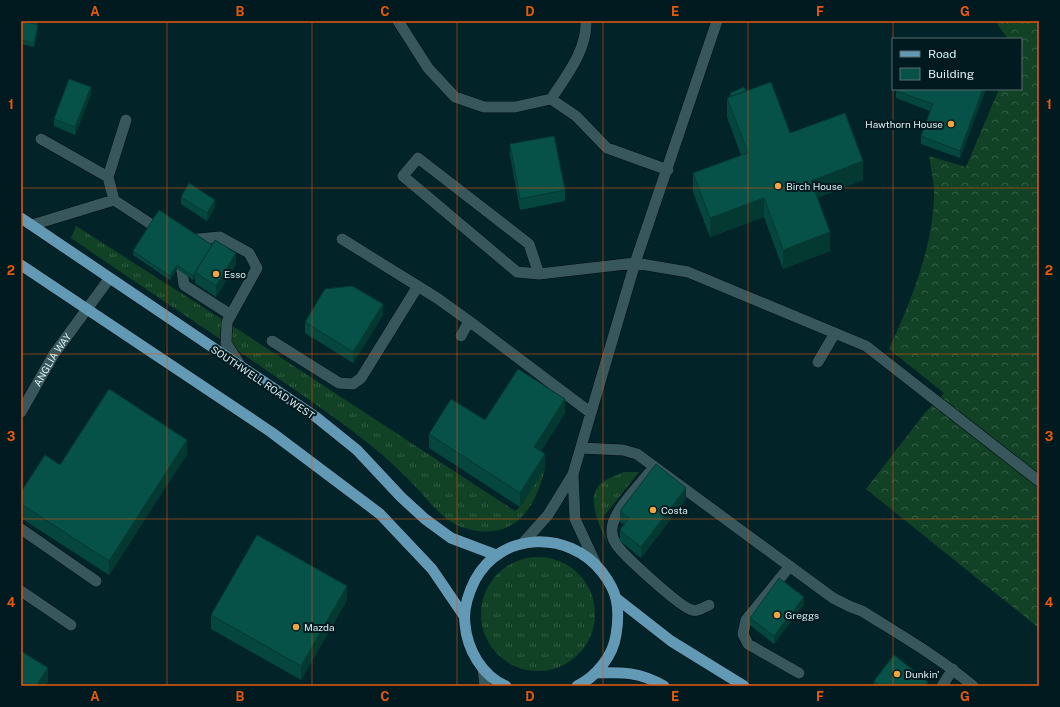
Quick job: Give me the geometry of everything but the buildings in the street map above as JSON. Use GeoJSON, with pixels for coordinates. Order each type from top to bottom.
{"type":"FeatureCollection","features":[{"type":"Feature","properties":{"kind":"main road","name":"SOUTHWELL ROAD WEST"},"geometry":{"type":"LineString","coordinates":[[21,218],[316,417],[357,450],[401,497],[425,519],[451,538],[496,555]]}},
{"type":"Feature","properties":{"kind":"main road"},"geometry":{"type":"LineString","coordinates":[[21,265],[271,432],[380,514],[432,569],[464,616]]}},
{"type":"Feature","properties":{"kind":"main road"},"geometry":{"type":"LineString","coordinates":[[506,686],[501,684],[483,669],[470,647],[466,635],[464,616],[468,592],[479,572],[496,555],[514,546],[534,541],[554,542],[576,549],[594,562],[608,580],[616,598],[618,620],[615,640],[607,658],[596,673],[577,686]]}},
{"type":"Feature","properties":{"kind":"main road"},"geometry":{"type":"LineString","coordinates":[[616,598],[671,641],[744,686]]}},
{"type":"Feature","properties":{"kind":"main road"},"geometry":{"type":"LineString","coordinates":[[596,673],[625,672],[649,678],[664,686]]}},
{"type":"Feature","properties":{"kind":"street"},"geometry":{"type":"LineString","coordinates":[[398,21],[428,68],[455,97],[484,106],[515,107],[552,99],[576,61],[586,33],[586,21]]}},
{"type":"Feature","properties":{"kind":"street"},"geometry":{"type":"LineString","coordinates":[[522,544],[548,515],[573,474],[635,263],[718,21]]}},
{"type":"Feature","properties":{"kind":"street"},"geometry":{"type":"LineString","coordinates":[[552,99],[576,116],[607,148],[668,170]]}},
{"type":"Feature","properties":{"kind":"street"},"geometry":{"type":"LineString","coordinates":[[126,120],[108,177],[114,200],[175,239],[220,237],[249,253],[257,268],[227,322],[226,343],[243,369]]}},
{"type":"Feature","properties":{"kind":"street"},"geometry":{"type":"LineString","coordinates":[[41,139],[108,177]]}},
{"type":"Feature","properties":{"kind":"street"},"geometry":{"type":"LineString","coordinates":[[539,274],[529,244],[418,158],[403,176],[517,272],[539,274],[635,263],[688,272],[866,346],[1039,481]]}},
{"type":"Feature","properties":{"kind":"street"},"geometry":{"type":"LineString","coordinates":[[32,225],[114,200]]}},
{"type":"Feature","properties":{"kind":"street"},"geometry":{"type":"LineString","coordinates":[[175,239],[184,285],[231,315]]}},
{"type":"Feature","properties":{"kind":"street"},"geometry":{"type":"LineString","coordinates":[[342,239],[418,286],[469,321],[591,413]]}},
{"type":"Feature","properties":{"kind":"street","name":"ANGLIA WAY"},"geometry":{"type":"LineString","coordinates":[[21,412],[54,354],[110,279]]}},
{"type":"Feature","properties":{"kind":"street"},"geometry":{"type":"LineString","coordinates":[[272,341],[339,383],[353,384],[360,378],[418,286]]}},
{"type":"Feature","properties":{"kind":"street"},"geometry":{"type":"LineString","coordinates":[[461,336],[469,321]]}},
{"type":"Feature","properties":{"kind":"street"},"geometry":{"type":"LineString","coordinates":[[818,362],[835,333]]}},
{"type":"Feature","properties":{"kind":"street"},"geometry":{"type":"LineString","coordinates":[[581,448],[623,450],[637,454],[833,598],[851,608],[862,611],[953,669],[961,682],[973,686]]}},
{"type":"Feature","properties":{"kind":"street"},"geometry":{"type":"LineString","coordinates":[[655,466],[614,520],[612,532],[615,543],[626,556],[680,604],[692,610],[702,609],[709,605]]}},
{"type":"Feature","properties":{"kind":"street"},"geometry":{"type":"LineString","coordinates":[[573,474],[575,519],[594,562]]}},
{"type":"Feature","properties":{"kind":"street"},"geometry":{"type":"LineString","coordinates":[[21,529],[96,582]]}},
{"type":"Feature","properties":{"kind":"street"},"geometry":{"type":"LineString","coordinates":[[790,566],[746,620],[743,634],[748,644],[799,672]]}},
{"type":"Feature","properties":{"kind":"street"},"geometry":{"type":"LineString","coordinates":[[21,591],[71,625]]}},
{"type":"Feature","properties":{"kind":"street"},"geometry":{"type":"LineString","coordinates":[[483,669],[485,686]]}},
{"type":"Feature","properties":{"kind":"street"},"geometry":{"type":"LineString","coordinates":[[942,686],[953,669]]}},
{"type":"Feature","properties":{"kind":"green space"},"geometry":{"type":"Polygon","coordinates":[[[995,21],[1039,21],[1039,628],[866,489],[924,414],[944,393],[889,349],[913,292],[926,251],[933,210],[934,190],[929,156],[966,167],[999,90],[1022,90],[1022,38],[1007,38],[995,21]]]}},
{"type":"Feature","properties":{"kind":"green space"},"geometry":{"type":"Polygon","coordinates":[[[76,226],[245,334],[515,511],[520,507],[545,468],[536,495],[530,507],[522,517],[512,525],[501,530],[487,532],[472,530],[454,524],[433,507],[415,486],[387,459],[339,421],[71,238],[76,226]]]}},
{"type":"Feature","properties":{"kind":"green space"},"geometry":{"type":"Polygon","coordinates":[[[624,472],[639,472],[604,516],[602,525],[608,545],[596,516],[594,494],[602,482],[624,472]]]}},
{"type":"Feature","properties":{"kind":"green space"},"geometry":{"type":"Polygon","coordinates":[[[538,557],[560,561],[578,574],[591,592],[595,614],[591,636],[578,654],[560,667],[538,671],[516,667],[498,654],[485,636],[481,614],[485,592],[498,574],[516,561],[538,557]]]}},
{"type":"Feature","properties":{"kind":"place","name":"Hawthorn House"},"geometry":{"type":"Point","coordinates":[951,124]}},
{"type":"Feature","properties":{"kind":"place","name":"Birch House"},"geometry":{"type":"Point","coordinates":[778,186]}},
{"type":"Feature","properties":{"kind":"place","name":"Esso"},"geometry":{"type":"Point","coordinates":[216,274]}},
{"type":"Feature","properties":{"kind":"place","name":"Costa"},"geometry":{"type":"Point","coordinates":[653,510]}},
{"type":"Feature","properties":{"kind":"place","name":"Greggs"},"geometry":{"type":"Point","coordinates":[777,615]}},
{"type":"Feature","properties":{"kind":"place","name":"Mazda"},"geometry":{"type":"Point","coordinates":[296,627]}},
{"type":"Feature","properties":{"kind":"place","name":"Dunkin'"},"geometry":{"type":"Point","coordinates":[897,674]}}]}
